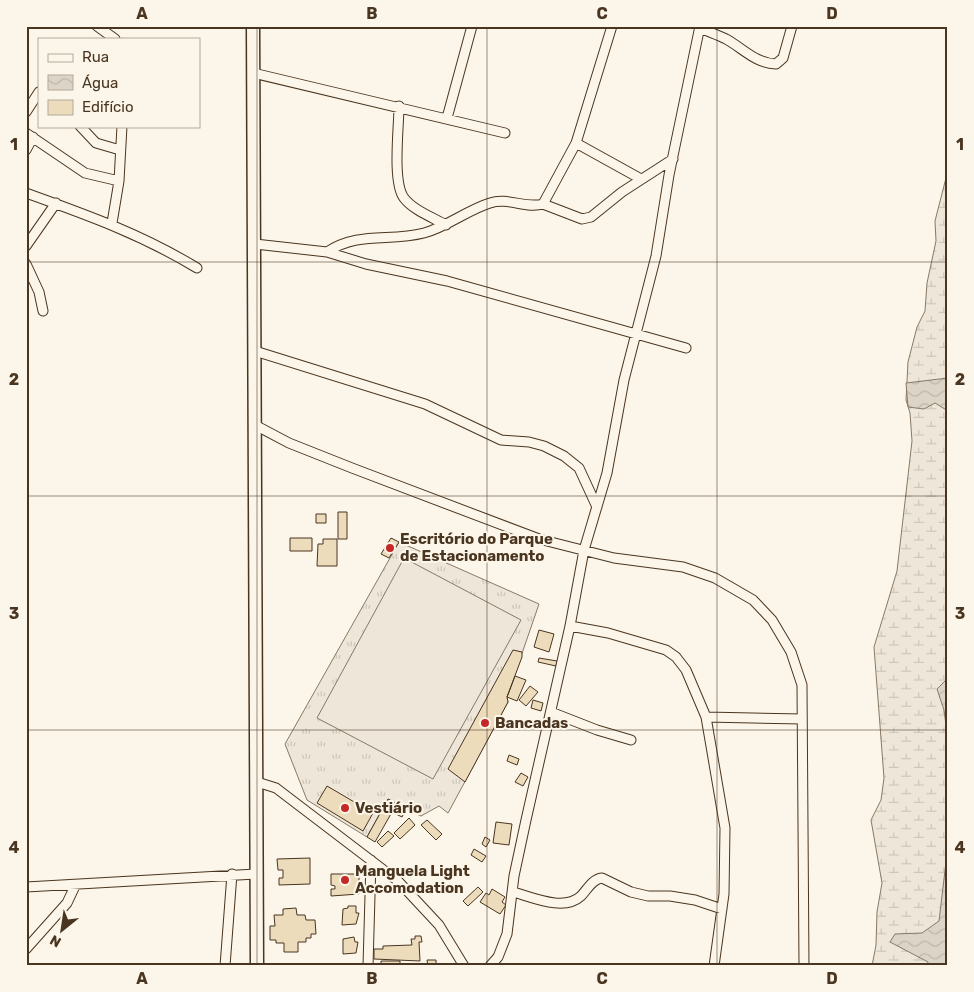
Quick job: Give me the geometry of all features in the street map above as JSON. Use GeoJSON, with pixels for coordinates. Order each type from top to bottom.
{"type":"FeatureCollection","features":[{"type":"Feature","properties":{"kind":"main road"},"geometry":{"type":"LineString","coordinates":[[253,26],[257,966]]}},
{"type":"Feature","properties":{"kind":"street"},"geometry":{"type":"LineString","coordinates":[[97,26],[113,37],[114,26]]}},
{"type":"Feature","properties":{"kind":"street"},"geometry":{"type":"LineString","coordinates":[[447,118],[472,26]]}},
{"type":"Feature","properties":{"kind":"street"},"geometry":{"type":"LineString","coordinates":[[543,204],[576,143],[612,26]]}},
{"type":"Feature","properties":{"kind":"street"},"geometry":{"type":"LineString","coordinates":[[490,966],[498,958],[507,934],[512,892],[526,820],[570,626],[584,550],[607,473],[636,333],[656,256],[673,159],[700,27],[726,39],[763,64],[776,64],[783,58],[792,26]]}},
{"type":"Feature","properties":{"kind":"street"},"geometry":{"type":"LineString","coordinates":[[254,73],[399,106],[505,133]]}},
{"type":"Feature","properties":{"kind":"street"},"geometry":{"type":"LineString","coordinates":[[26,112],[38,94]]}},
{"type":"Feature","properties":{"kind":"street"},"geometry":{"type":"LineString","coordinates":[[399,106],[398,185],[403,198],[416,208],[446,225]]}},
{"type":"Feature","properties":{"kind":"street"},"geometry":{"type":"LineString","coordinates":[[82,128],[96,143],[120,150]]}},
{"type":"Feature","properties":{"kind":"street"},"geometry":{"type":"LineString","coordinates":[[112,223],[118,182],[122,128]]}},
{"type":"Feature","properties":{"kind":"street"},"geometry":{"type":"LineString","coordinates":[[26,150],[30,135],[86,173],[118,182]]}},
{"type":"Feature","properties":{"kind":"street"},"geometry":{"type":"LineString","coordinates":[[576,143],[641,179]]}},
{"type":"Feature","properties":{"kind":"street"},"geometry":{"type":"LineString","coordinates":[[327,252],[351,240],[423,233],[446,225],[490,203],[503,201],[536,206],[543,204],[582,219],[591,218],[641,179],[673,159]]}},
{"type":"Feature","properties":{"kind":"street"},"geometry":{"type":"LineString","coordinates":[[26,193],[112,223],[166,248],[197,268]]}},
{"type":"Feature","properties":{"kind":"street"},"geometry":{"type":"LineString","coordinates":[[26,246],[56,203]]}},
{"type":"Feature","properties":{"kind":"street"},"geometry":{"type":"LineString","coordinates":[[255,244],[327,252],[366,264],[447,281],[686,348]]}},
{"type":"Feature","properties":{"kind":"street"},"geometry":{"type":"LineString","coordinates":[[26,264],[40,292],[43,311]]}},
{"type":"Feature","properties":{"kind":"street"},"geometry":{"type":"LineString","coordinates":[[255,351],[425,404],[501,440],[529,442],[544,446],[564,456],[579,468],[597,507]]}},
{"type":"Feature","properties":{"kind":"street"},"geometry":{"type":"LineString","coordinates":[[255,425],[307,450],[539,539],[614,558],[683,567],[715,578],[753,600],[772,620],[791,652],[802,685],[804,966]]}},
{"type":"Feature","properties":{"kind":"street"},"geometry":{"type":"LineString","coordinates":[[570,626],[666,650],[676,657],[686,670],[706,717],[725,828],[722,908],[714,966]]}},
{"type":"Feature","properties":{"kind":"street"},"geometry":{"type":"LineString","coordinates":[[551,712],[597,730],[631,740]]}},
{"type":"Feature","properties":{"kind":"street"},"geometry":{"type":"LineString","coordinates":[[706,717],[802,719]]}},
{"type":"Feature","properties":{"kind":"street"},"geometry":{"type":"LineString","coordinates":[[257,782],[276,788],[398,881],[439,925],[464,966]]}},
{"type":"Feature","properties":{"kind":"street"},"geometry":{"type":"LineString","coordinates":[[368,966],[371,860]]}},
{"type":"Feature","properties":{"kind":"street"},"geometry":{"type":"LineString","coordinates":[[26,887],[75,886],[232,874],[256,874]]}},
{"type":"Feature","properties":{"kind":"street"},"geometry":{"type":"LineString","coordinates":[[225,966],[232,874]]}},
{"type":"Feature","properties":{"kind":"street"},"geometry":{"type":"LineString","coordinates":[[512,892],[561,904],[572,903],[595,881],[602,878],[631,892],[695,900],[722,908]]}},
{"type":"Feature","properties":{"kind":"street"},"geometry":{"type":"LineString","coordinates":[[26,949],[67,903],[75,886]]}},
{"type":"Feature","properties":{"kind":"green space"},"geometry":{"type":"Polygon","coordinates":[[[948,170],[948,966],[872,966],[882,883],[871,820],[881,800],[884,778],[874,647],[897,571],[912,441],[910,413],[906,400],[908,362],[917,327],[925,311],[927,283],[936,241],[935,221],[948,170]]]}},
{"type":"Feature","properties":{"kind":"green space"},"geometry":{"type":"Polygon","coordinates":[[[399,542],[539,604],[507,697],[508,702],[448,813],[439,806],[421,816],[388,799],[367,837],[307,800],[285,744],[399,542]]]}},
{"type":"Feature","properties":{"kind":"green space"},"geometry":{"type":"Polygon","coordinates":[[[404,558],[521,620],[433,779],[317,718],[404,558]]]}},
{"type":"Feature","properties":{"kind":"water"},"geometry":{"type":"Polygon","coordinates":[[[948,378],[948,411],[935,403],[924,409],[908,407],[906,383],[948,378]]]}},
{"type":"Feature","properties":{"kind":"water"},"geometry":{"type":"Polygon","coordinates":[[[948,678],[948,741],[944,710],[937,689],[948,678]]]}},
{"type":"Feature","properties":{"kind":"water"},"geometry":{"type":"Polygon","coordinates":[[[948,845],[948,966],[927,966],[928,962],[890,942],[895,934],[922,933],[939,921],[948,845]]]}},
{"type":"Feature","properties":{"kind":"building"},"geometry":{"type":"Polygon","coordinates":[[[338,512],[347,512],[347,539],[338,539],[338,512]]]}},
{"type":"Feature","properties":{"kind":"building"},"geometry":{"type":"Polygon","coordinates":[[[316,514],[326,514],[326,523],[316,523],[316,514]]]}},
{"type":"Feature","properties":{"kind":"building"},"geometry":{"type":"Polygon","coordinates":[[[290,538],[312,538],[312,551],[290,551],[290,538]]]}},
{"type":"Feature","properties":{"kind":"building","name":"Escritório do Parque de Estacionamento"},"geometry":{"type":"Polygon","coordinates":[[[391,538],[399,542],[389,558],[381,554],[391,538]]]}},
{"type":"Feature","properties":{"kind":"building"},"geometry":{"type":"Polygon","coordinates":[[[323,539],[337,539],[337,566],[317,566],[318,544],[323,544],[323,539]]]}},
{"type":"Feature","properties":{"kind":"building"},"geometry":{"type":"Polygon","coordinates":[[[539,630],[554,634],[549,652],[534,647],[539,630]]]}},
{"type":"Feature","properties":{"kind":"building","name":"Bancadas"},"geometry":{"type":"Polygon","coordinates":[[[513,650],[522,652],[522,657],[507,697],[508,702],[465,782],[448,769],[513,650]]]}},
{"type":"Feature","properties":{"kind":"building"},"geometry":{"type":"Polygon","coordinates":[[[539,658],[557,661],[556,666],[538,662],[539,658]]]}},
{"type":"Feature","properties":{"kind":"building"},"geometry":{"type":"Polygon","coordinates":[[[515,676],[526,680],[517,701],[507,697],[515,676]]]}},
{"type":"Feature","properties":{"kind":"building"},"geometry":{"type":"Polygon","coordinates":[[[530,686],[538,692],[526,706],[519,700],[530,686]]]}},
{"type":"Feature","properties":{"kind":"building"},"geometry":{"type":"Polygon","coordinates":[[[533,700],[543,703],[541,711],[531,708],[533,700]]]}},
{"type":"Feature","properties":{"kind":"building"},"geometry":{"type":"Polygon","coordinates":[[[509,755],[519,759],[517,765],[507,761],[509,755]]]}},
{"type":"Feature","properties":{"kind":"building"},"geometry":{"type":"Polygon","coordinates":[[[521,773],[528,777],[523,786],[515,782],[521,773]]]}},
{"type":"Feature","properties":{"kind":"building","name":"Vestiário"},"geometry":{"type":"Polygon","coordinates":[[[327,786],[373,813],[363,831],[317,803],[327,786]]]}},
{"type":"Feature","properties":{"kind":"building"},"geometry":{"type":"Polygon","coordinates":[[[388,799],[406,809],[402,817],[392,812],[375,842],[367,837],[388,799]]]}},
{"type":"Feature","properties":{"kind":"building"},"geometry":{"type":"Polygon","coordinates":[[[409,818],[415,825],[400,839],[394,833],[409,818]]]}},
{"type":"Feature","properties":{"kind":"building"},"geometry":{"type":"Polygon","coordinates":[[[427,820],[442,834],[436,840],[421,825],[427,820]]]}},
{"type":"Feature","properties":{"kind":"building"},"geometry":{"type":"Polygon","coordinates":[[[496,822],[512,824],[509,845],[493,843],[496,822]]]}},
{"type":"Feature","properties":{"kind":"building"},"geometry":{"type":"Polygon","coordinates":[[[388,831],[394,836],[382,847],[377,842],[388,831]]]}},
{"type":"Feature","properties":{"kind":"building"},"geometry":{"type":"Polygon","coordinates":[[[485,837],[490,840],[486,847],[482,844],[485,837]]]}},
{"type":"Feature","properties":{"kind":"building"},"geometry":{"type":"Polygon","coordinates":[[[474,849],[486,856],[482,862],[471,855],[474,849]]]}},
{"type":"Feature","properties":{"kind":"building"},"geometry":{"type":"Polygon","coordinates":[[[310,858],[310,884],[279,885],[279,878],[283,878],[283,870],[278,870],[277,859],[310,858]]]}},
{"type":"Feature","properties":{"kind":"building","name":"Manguela Light Accomodation"},"geometry":{"type":"Polygon","coordinates":[[[331,874],[359,874],[359,894],[331,896],[331,889],[335,889],[335,886],[331,885],[331,874]]]}},
{"type":"Feature","properties":{"kind":"building"},"geometry":{"type":"Polygon","coordinates":[[[478,887],[483,892],[468,906],[463,901],[478,887]]]}},
{"type":"Feature","properties":{"kind":"building"},"geometry":{"type":"Polygon","coordinates":[[[492,889],[505,897],[502,902],[506,905],[500,914],[480,902],[486,893],[489,895],[492,889]]]}},
{"type":"Feature","properties":{"kind":"building"},"geometry":{"type":"Polygon","coordinates":[[[348,906],[356,906],[356,913],[359,913],[356,924],[342,925],[343,909],[348,908],[348,906]]]}},
{"type":"Feature","properties":{"kind":"building"},"geometry":{"type":"Polygon","coordinates":[[[296,908],[297,915],[305,915],[306,920],[315,920],[316,934],[311,934],[311,938],[306,938],[306,942],[298,942],[298,952],[284,952],[284,943],[276,943],[276,940],[270,940],[270,926],[275,926],[274,915],[283,915],[283,909],[296,908]]]}},
{"type":"Feature","properties":{"kind":"building"},"geometry":{"type":"Polygon","coordinates":[[[415,936],[421,936],[422,942],[419,942],[420,961],[374,959],[374,949],[383,949],[383,946],[412,945],[411,939],[415,939],[415,936]]]}},
{"type":"Feature","properties":{"kind":"building"},"geometry":{"type":"Polygon","coordinates":[[[354,937],[355,942],[358,942],[356,953],[343,954],[343,939],[354,937]]]}},
{"type":"Feature","properties":{"kind":"building"},"geometry":{"type":"Polygon","coordinates":[[[427,960],[436,960],[436,966],[428,966],[427,960]]]}},
{"type":"Feature","properties":{"kind":"building"},"geometry":{"type":"Polygon","coordinates":[[[381,961],[400,961],[400,966],[376,966],[381,965],[381,961]]]}},
{"type":"Feature","properties":{"kind":"place","name":"Escritório do Parque de Estacionamento"},"geometry":{"type":"Point","coordinates":[390,548]}},
{"type":"Feature","properties":{"kind":"place","name":"Bancadas"},"geometry":{"type":"Point","coordinates":[485,723]}},
{"type":"Feature","properties":{"kind":"place","name":"Vestiário"},"geometry":{"type":"Point","coordinates":[345,808]}},
{"type":"Feature","properties":{"kind":"place","name":"Manguela Light Accomodation"},"geometry":{"type":"Point","coordinates":[345,880]}}]}
